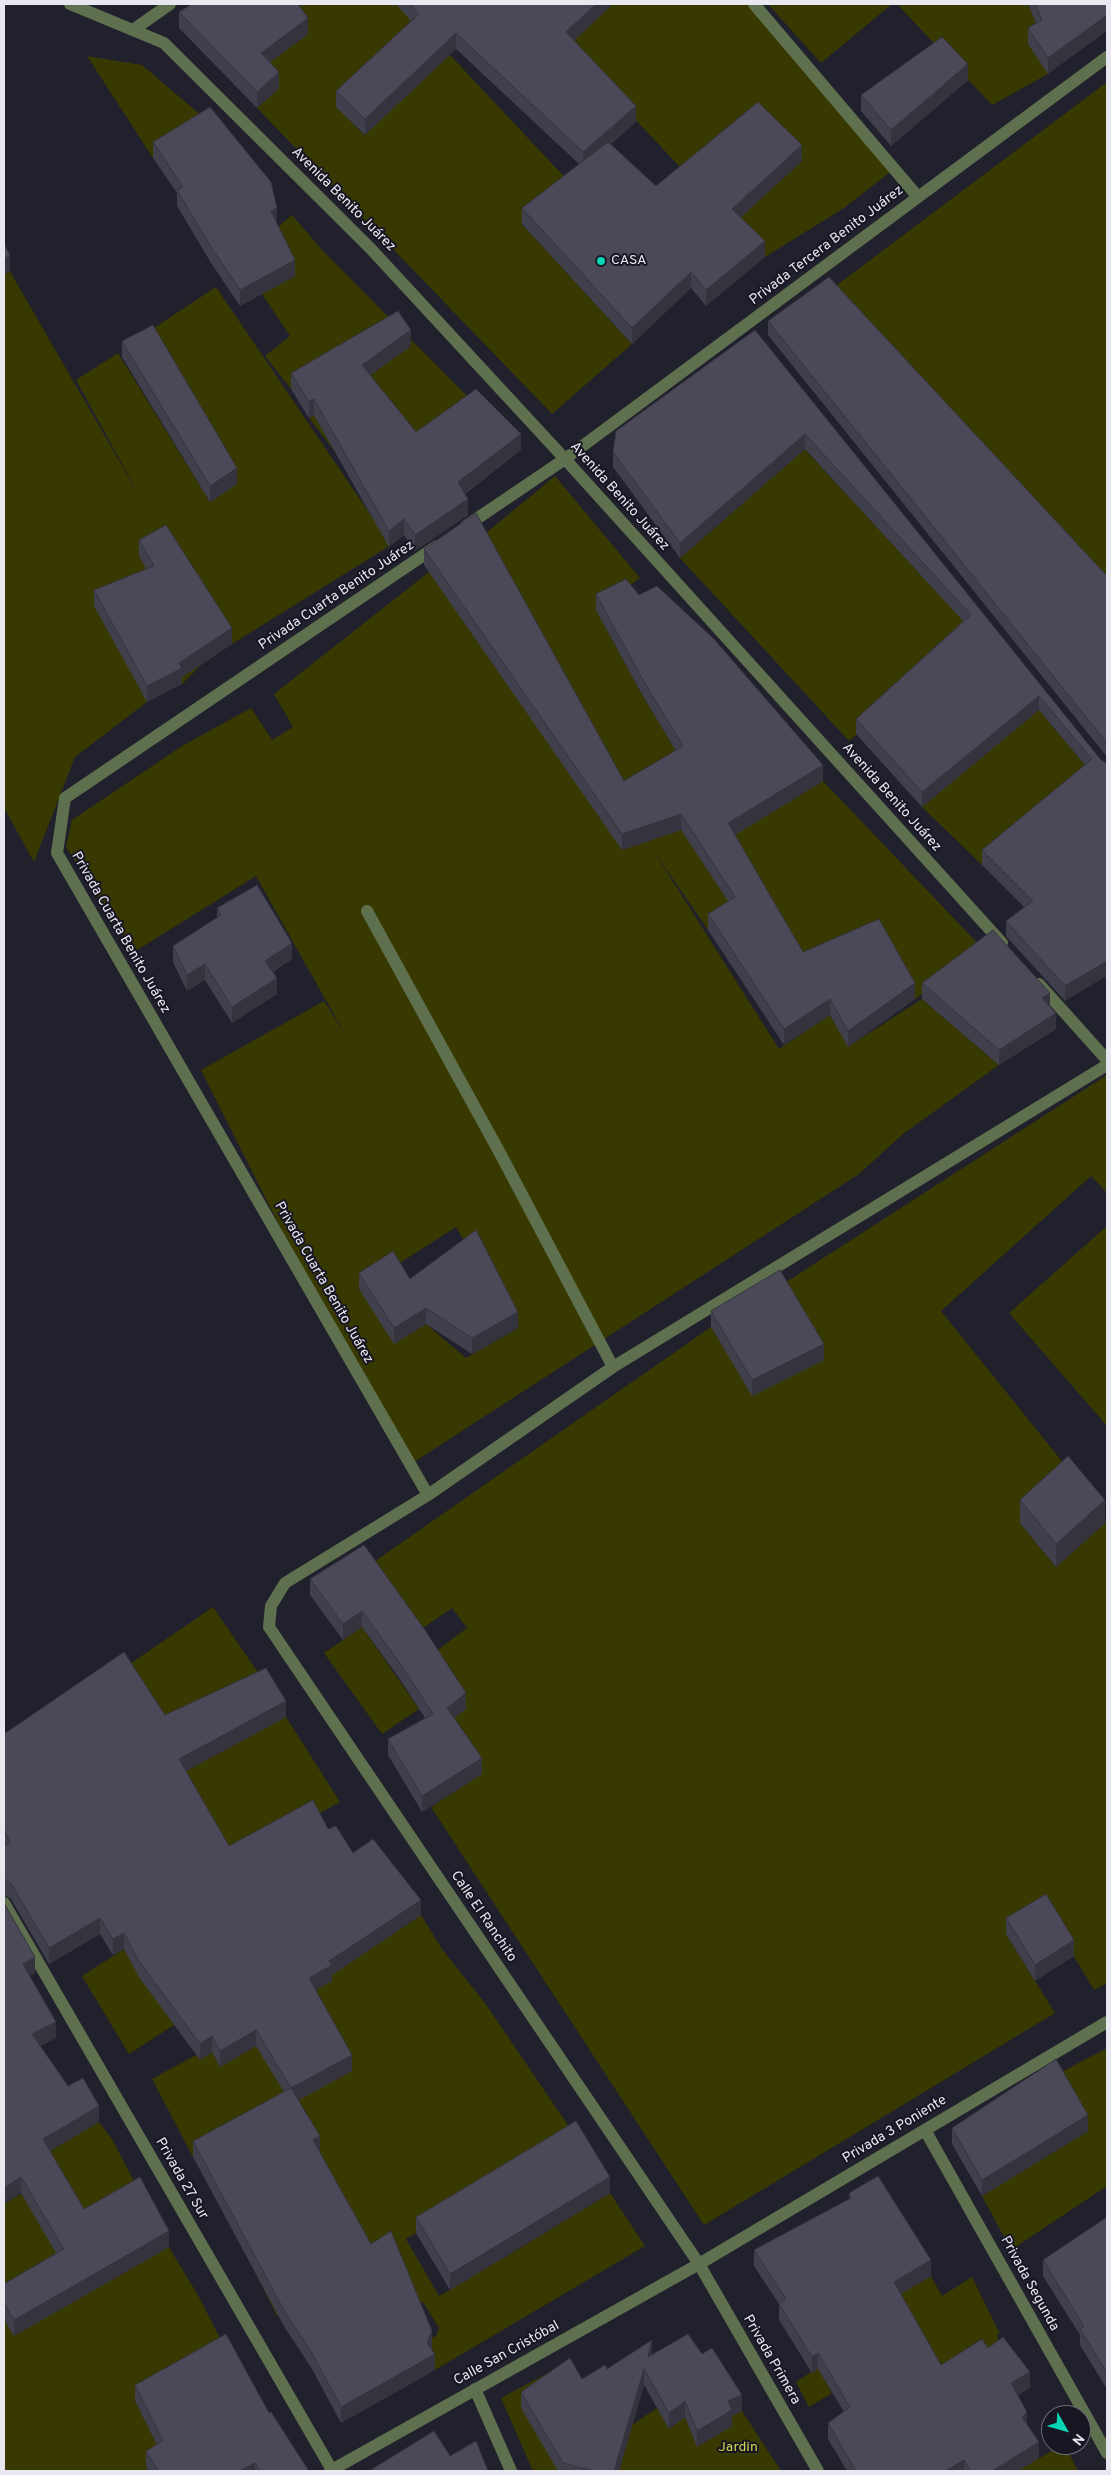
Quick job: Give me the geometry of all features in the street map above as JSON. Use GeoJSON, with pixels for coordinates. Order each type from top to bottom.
{"type":"FeatureCollection","features":[{"type":"Feature","properties":{"kind":"street","name":"Avenida Benito Juárez"},"geometry":{"type":"LineString","coordinates":[[70,4],[164,43],[371,249],[565,459],[1014,956]]}},
{"type":"Feature","properties":{"kind":"street"},"geometry":{"type":"LineString","coordinates":[[133,30],[170,4]]}},
{"type":"Feature","properties":{"kind":"street"},"geometry":{"type":"LineString","coordinates":[[754,4],[918,197]]}},
{"type":"Feature","properties":{"kind":"street","name":"Privada Tercera Benito Juárez"},"geometry":{"type":"LineString","coordinates":[[565,459],[751,327],[918,197],[1107,57]]}},
{"type":"Feature","properties":{"kind":"street","name":"Privada Cuarta Benito Juárez"},"geometry":{"type":"LineString","coordinates":[[428,1495],[57,853],[65,798],[565,459]]}},
{"type":"Feature","properties":{"kind":"street"},"geometry":{"type":"LineString","coordinates":[[367,911],[501,1155],[613,1368]]}},
{"type":"Feature","properties":{"kind":"street"},"geometry":{"type":"LineString","coordinates":[[1027,971],[1107,1060]]}},
{"type":"Feature","properties":{"kind":"street"},"geometry":{"type":"LineString","coordinates":[[428,1495],[613,1368],[1107,1065]]}},
{"type":"Feature","properties":{"kind":"street","name":"Calle El Ranchito"},"geometry":{"type":"LineString","coordinates":[[428,1495],[285,1583],[271,1606],[269,1628],[699,2264]]}},
{"type":"Feature","properties":{"kind":"street","name":"Privada 27 Sur"},"geometry":{"type":"LineString","coordinates":[[4,1903],[331,2470]]}},
{"type":"Feature","properties":{"kind":"street","name":"Privada 3 Poniente"},"geometry":{"type":"LineString","coordinates":[[699,2264],[1107,2022]]}},
{"type":"Feature","properties":{"kind":"street","name":"Privada Segunda"},"geometry":{"type":"LineString","coordinates":[[925,2130],[1107,2453]]}},
{"type":"Feature","properties":{"kind":"street","name":"Calle San Cristóbal"},"geometry":{"type":"LineString","coordinates":[[331,2470],[699,2264]]}},
{"type":"Feature","properties":{"kind":"street","name":"Privada Primera"},"geometry":{"type":"LineString","coordinates":[[699,2264],[818,2471]]}},
{"type":"Feature","properties":{"kind":"street"},"geometry":{"type":"LineString","coordinates":[[475,2389],[511,2471]]}},
{"type":"Feature","properties":{"kind":"green space"},"geometry":{"type":"Polygon","coordinates":[[[303,4],[401,4],[422,26],[337,107],[364,135],[450,55],[572,185],[522,224],[632,344],[552,414],[257,108],[278,88],[261,69],[291,12],[303,4]]]}},
{"type":"Feature","properties":{"kind":"green space"},"geometry":{"type":"Polygon","coordinates":[[[526,4],[581,34],[613,4],[754,4],[894,169],[844,208],[765,257],[526,4]]]}},
{"type":"Feature","properties":{"kind":"green space"},"geometry":{"type":"Polygon","coordinates":[[[768,4],[892,4],[821,63],[768,4]]]}},
{"type":"Feature","properties":{"kind":"green space"},"geometry":{"type":"Polygon","coordinates":[[[897,4],[1028,4],[1042,36],[1048,74],[992,105],[897,4]]]}},
{"type":"Feature","properties":{"kind":"green space"},"geometry":{"type":"Polygon","coordinates":[[[87,56],[142,65],[210,123],[153,158],[87,56]]]}},
{"type":"Feature","properties":{"kind":"green space"},"geometry":{"type":"Polygon","coordinates":[[[1107,82],[1107,590],[829,291],[1107,82]]]}},
{"type":"Feature","properties":{"kind":"green space"},"geometry":{"type":"Polygon","coordinates":[[[292,215],[323,251],[476,405],[416,448],[381,405],[333,449],[309,418],[364,379],[291,389],[265,356],[290,336],[262,294],[295,276],[273,231],[292,215]]]}},
{"type":"Feature","properties":{"kind":"green space"},"geometry":{"type":"Polygon","coordinates":[[[4,261],[144,504],[76,380],[118,353],[210,502],[237,484],[148,332],[216,287],[391,545],[232,644],[202,664],[182,684],[126,593],[147,702],[75,757],[34,862],[4,808],[4,261]]]}},
{"type":"Feature","properties":{"kind":"green space"},"geometry":{"type":"Polygon","coordinates":[[[727,365],[971,629],[1107,791],[1051,808],[982,865],[922,807],[927,670],[849,741],[680,558],[763,486],[727,365]]]}},
{"type":"Feature","properties":{"kind":"green space"},"geometry":{"type":"Polygon","coordinates":[[[555,476],[640,578],[596,610],[644,698],[683,762],[735,913],[708,930],[653,850],[779,1049],[830,1015],[849,1046],[922,999],[999,1065],[903,1134],[859,1174],[411,1464],[323,1312],[201,1070],[324,1001],[346,1036],[256,876],[134,952],[66,847],[72,820],[182,746],[251,708],[272,740],[293,727],[274,694],[429,572],[480,538],[555,476]],[[456,1227],[359,1289],[426,1324],[466,1358],[515,1330],[456,1227]]]}},
{"type":"Feature","properties":{"kind":"green space"},"geometry":{"type":"Polygon","coordinates":[[[823,781],[985,951],[915,999],[876,931],[807,971],[728,839],[823,781]]]}},
{"type":"Feature","properties":{"kind":"green space"},"geometry":{"type":"Polygon","coordinates":[[[1107,1075],[1107,1193],[1091,1176],[941,1311],[1073,1475],[1020,1523],[1056,1567],[1107,1521],[1107,1983],[1094,1990],[1046,1910],[1006,1934],[1055,2013],[704,2225],[431,1807],[482,1774],[464,1732],[454,1718],[431,1655],[467,1628],[452,1608],[416,1633],[368,1566],[711,1327],[752,1395],[780,1286],[1107,1075]]]}},
{"type":"Feature","properties":{"kind":"green space"},"geometry":{"type":"Polygon","coordinates":[[[1107,1226],[1107,1426],[1009,1313],[1107,1226]]]}},
{"type":"Feature","properties":{"kind":"green space"},"geometry":{"type":"Polygon","coordinates":[[[213,1607],[266,1684],[165,1731],[124,1668],[213,1607]]]}},
{"type":"Feature","properties":{"kind":"green space"},"geometry":{"type":"Polygon","coordinates":[[[362,1627],[419,1709],[382,1734],[324,1653],[362,1627]]]}},
{"type":"Feature","properties":{"kind":"green space"},"geometry":{"type":"Polygon","coordinates":[[[286,1717],[340,1802],[244,1854],[288,1906],[375,1946],[421,1915],[442,1949],[485,2003],[576,2137],[470,2200],[502,2259],[610,2193],[645,2246],[435,2370],[421,2351],[423,2340],[436,2336],[439,2328],[423,2302],[407,2312],[358,2268],[277,2316],[252,2266],[313,2156],[320,2152],[291,2104],[193,2157],[152,2079],[196,2055],[200,2060],[212,2052],[220,2067],[238,2056],[174,2025],[129,2054],[82,1976],[124,1949],[141,1980],[229,1926],[105,1789],[189,1769],[286,1717]],[[438,2220],[406,2239],[439,2296],[469,2279],[438,2220]]]}},
{"type":"Feature","properties":{"kind":"green space"},"geometry":{"type":"Polygon","coordinates":[[[1107,2048],[1107,2186],[1011,2250],[982,2196],[1088,2131],[1056,2075],[1107,2048]]]}},
{"type":"Feature","properties":{"kind":"green space"},"geometry":{"type":"Polygon","coordinates":[[[99,2122],[112,2139],[140,2193],[51,2244],[64,2265],[4,2299],[4,2204],[54,2174],[43,2155],[99,2122]]]}},
{"type":"Feature","properties":{"kind":"green space"},"geometry":{"type":"Polygon","coordinates":[[[169,2247],[199,2297],[226,2350],[163,2457],[146,2467],[149,2471],[4,2471],[4,2319],[14,2335],[169,2247]]]}},
{"type":"Feature","properties":{"kind":"green space"},"geometry":{"type":"Polygon","coordinates":[[[931,2276],[942,2296],[972,2277],[1000,2334],[997,2335],[1003,2353],[960,2369],[826,2383],[832,2393],[809,2407],[796,2382],[865,2337],[892,2299],[931,2276]]]}},
{"type":"Feature","properties":{"kind":"green space"},"geometry":{"type":"Polygon","coordinates":[[[564,2364],[567,2471],[533,2471],[501,2398],[564,2364]]]}},
{"type":"Feature","properties":{"kind":"green space","name":"Jardin"},"geometry":{"type":"Polygon","coordinates":[[[657,2408],[669,2428],[685,2417],[697,2447],[728,2417],[742,2411],[781,2471],[619,2471],[632,2425],[657,2408]]]}},
{"type":"Feature","properties":{"kind":"green space"},"geometry":{"type":"Polygon","coordinates":[[[1044,2455],[1070,2455],[1078,2471],[1018,2471],[1044,2455]]]}},
{"type":"Feature","properties":{"kind":"building"},"geometry":{"type":"Polygon","coordinates":[[[192,4],[298,4],[308,18],[261,53],[279,72],[257,92],[179,12],[192,4]]]}},
{"type":"Feature","properties":{"kind":"building"},"geometry":{"type":"Polygon","coordinates":[[[410,4],[596,4],[566,32],[636,106],[583,152],[456,33],[365,119],[336,91],[419,14],[410,4]]]}},
{"type":"Feature","properties":{"kind":"building"},"geometry":{"type":"Polygon","coordinates":[[[1035,4],[1107,4],[1107,15],[1048,58],[1028,28],[1042,20],[1035,4]]]}},
{"type":"Feature","properties":{"kind":"building"},"geometry":{"type":"Polygon","coordinates":[[[942,37],[968,64],[891,130],[861,95],[942,37]]]}},
{"type":"Feature","properties":{"kind":"building"},"geometry":{"type":"Polygon","coordinates":[[[758,102],[802,145],[732,209],[765,241],[706,290],[691,272],[632,328],[522,208],[608,142],[656,186],[758,102]]]}},
{"type":"Feature","properties":{"kind":"building"},"geometry":{"type":"Polygon","coordinates":[[[210,107],[271,182],[277,208],[271,211],[295,260],[240,290],[211,247],[177,190],[183,187],[153,142],[210,107]]]}},
{"type":"Feature","properties":{"kind":"building"},"geometry":{"type":"Polygon","coordinates":[[[4,244],[10,255],[4,259],[4,244]]]}},
{"type":"Feature","properties":{"kind":"building"},"geometry":{"type":"Polygon","coordinates":[[[829,277],[1107,576],[1107,743],[768,321],[829,277]]]}},
{"type":"Feature","properties":{"kind":"building"},"geometry":{"type":"Polygon","coordinates":[[[398,311],[411,330],[362,365],[416,432],[476,389],[521,434],[458,482],[468,499],[415,535],[404,519],[389,531],[314,399],[309,402],[291,373],[398,311]]]}},
{"type":"Feature","properties":{"kind":"building"},"geometry":{"type":"Polygon","coordinates":[[[153,325],[237,468],[210,486],[122,341],[153,325]]]}},
{"type":"Feature","properties":{"kind":"building"},"geometry":{"type":"Polygon","coordinates":[[[755,330],[1101,760],[1107,763],[1107,961],[1065,986],[1006,921],[1033,901],[982,850],[1092,759],[1039,696],[922,792],[856,719],[971,615],[805,434],[680,543],[613,452],[616,431],[755,330]]]}},
{"type":"Feature","properties":{"kind":"building"},"geometry":{"type":"Polygon","coordinates":[[[476,513],[624,781],[683,746],[644,682],[596,594],[626,579],[639,595],[657,586],[714,639],[823,765],[728,823],[803,952],[879,919],[915,983],[848,1031],[830,999],[784,1029],[708,914],[735,897],[681,814],[622,834],[424,549],[476,513]]]}},
{"type":"Feature","properties":{"kind":"building"},"geometry":{"type":"Polygon","coordinates":[[[166,525],[232,628],[179,663],[182,668],[147,686],[94,590],[154,566],[139,540],[166,525]]]}},
{"type":"Feature","properties":{"kind":"building"},"geometry":{"type":"Polygon","coordinates":[[[257,885],[292,943],[265,961],[277,978],[232,1007],[205,964],[187,975],[173,946],[221,915],[217,908],[257,885]]]}},
{"type":"Feature","properties":{"kind":"building"},"geometry":{"type":"Polygon","coordinates":[[[993,930],[1050,993],[1042,998],[1056,1013],[999,1050],[922,983],[993,930]]]}},
{"type":"Feature","properties":{"kind":"building"},"geometry":{"type":"Polygon","coordinates":[[[476,1230],[518,1312],[472,1338],[426,1308],[394,1328],[359,1273],[393,1251],[410,1279],[476,1230]]]}},
{"type":"Feature","properties":{"kind":"building"},"geometry":{"type":"Polygon","coordinates":[[[780,1270],[824,1344],[752,1380],[711,1311],[780,1270]]]}},
{"type":"Feature","properties":{"kind":"building"},"geometry":{"type":"Polygon","coordinates":[[[1068,1456],[1105,1500],[1056,1544],[1020,1500],[1068,1456]]]}},
{"type":"Feature","properties":{"kind":"building"},"geometry":{"type":"Polygon","coordinates":[[[364,1545],[425,1630],[466,1693],[447,1708],[482,1758],[422,1796],[388,1739],[433,1714],[399,1662],[362,1611],[343,1624],[310,1579],[364,1545]]]}},
{"type":"Feature","properties":{"kind":"building"},"geometry":{"type":"Polygon","coordinates":[[[124,1652],[165,1715],[266,1668],[286,1701],[179,1759],[229,1846],[313,1800],[328,1829],[336,1826],[353,1853],[373,1839],[421,1900],[329,1961],[332,1965],[309,1978],[352,2055],[291,2088],[256,2030],[220,2051],[212,2036],[200,2044],[139,1961],[124,1933],[113,1939],[100,1918],[49,1948],[11,1883],[4,1879],[4,1846],[10,1842],[4,1830],[4,1734],[124,1652]]]}},
{"type":"Feature","properties":{"kind":"building"},"geometry":{"type":"Polygon","coordinates":[[[1046,1894],[1074,1940],[1035,1965],[1006,1918],[1046,1894]]]}},
{"type":"Feature","properties":{"kind":"building"},"geometry":{"type":"Polygon","coordinates":[[[4,1903],[35,1957],[23,1964],[56,2022],[32,2034],[68,2086],[83,2078],[99,2106],[43,2139],[84,2209],[140,2177],[169,2231],[14,2320],[4,2303],[4,2284],[64,2249],[21,2177],[4,2188],[4,1903]]]}},
{"type":"Feature","properties":{"kind":"building"},"geometry":{"type":"Polygon","coordinates":[[[1056,2059],[1088,2115],[982,2180],[952,2128],[1056,2059]]]}},
{"type":"Feature","properties":{"kind":"building"},"geometry":{"type":"Polygon","coordinates":[[[291,2088],[320,2136],[313,2140],[371,2244],[391,2231],[432,2331],[427,2343],[435,2354],[341,2407],[312,2353],[285,2312],[193,2141],[291,2088]]]}},
{"type":"Feature","properties":{"kind":"building"},"geometry":{"type":"Polygon","coordinates":[[[576,2121],[610,2177],[450,2274],[416,2217],[576,2121]]]}},
{"type":"Feature","properties":{"kind":"building"},"geometry":{"type":"Polygon","coordinates":[[[878,2176],[931,2260],[894,2282],[941,2365],[982,2339],[988,2348],[1003,2337],[1030,2372],[1011,2383],[1027,2412],[1022,2417],[1039,2442],[992,2471],[971,2471],[964,2460],[945,2471],[856,2471],[828,2423],[850,2407],[818,2353],[812,2357],[779,2304],[786,2299],[754,2250],[851,2198],[849,2193],[878,2176]]]}},
{"type":"Feature","properties":{"kind":"building"},"geometry":{"type":"Polygon","coordinates":[[[1107,2217],[1107,2373],[1080,2329],[1084,2326],[1043,2260],[1107,2217]]]}},
{"type":"Feature","properties":{"kind":"building"},"geometry":{"type":"Polygon","coordinates":[[[226,2334],[269,2413],[271,2412],[309,2471],[260,2471],[255,2463],[240,2471],[158,2471],[146,2451],[163,2441],[135,2385],[226,2334]]]}},
{"type":"Feature","properties":{"kind":"building"},"geometry":{"type":"Polygon","coordinates":[[[688,2334],[702,2354],[712,2348],[742,2395],[728,2401],[732,2410],[697,2431],[685,2401],[669,2413],[644,2369],[614,2471],[594,2471],[563,2463],[521,2392],[570,2358],[582,2379],[605,2365],[607,2369],[652,2340],[648,2357],[688,2334]]]}},
{"type":"Feature","properties":{"kind":"building"},"geometry":{"type":"Polygon","coordinates":[[[434,2431],[450,2456],[476,2441],[488,2471],[369,2471],[434,2431]]]}},
{"type":"Feature","properties":{"kind":"place","name":"CASA"},"geometry":{"type":"Point","coordinates":[601,261]}}]}
